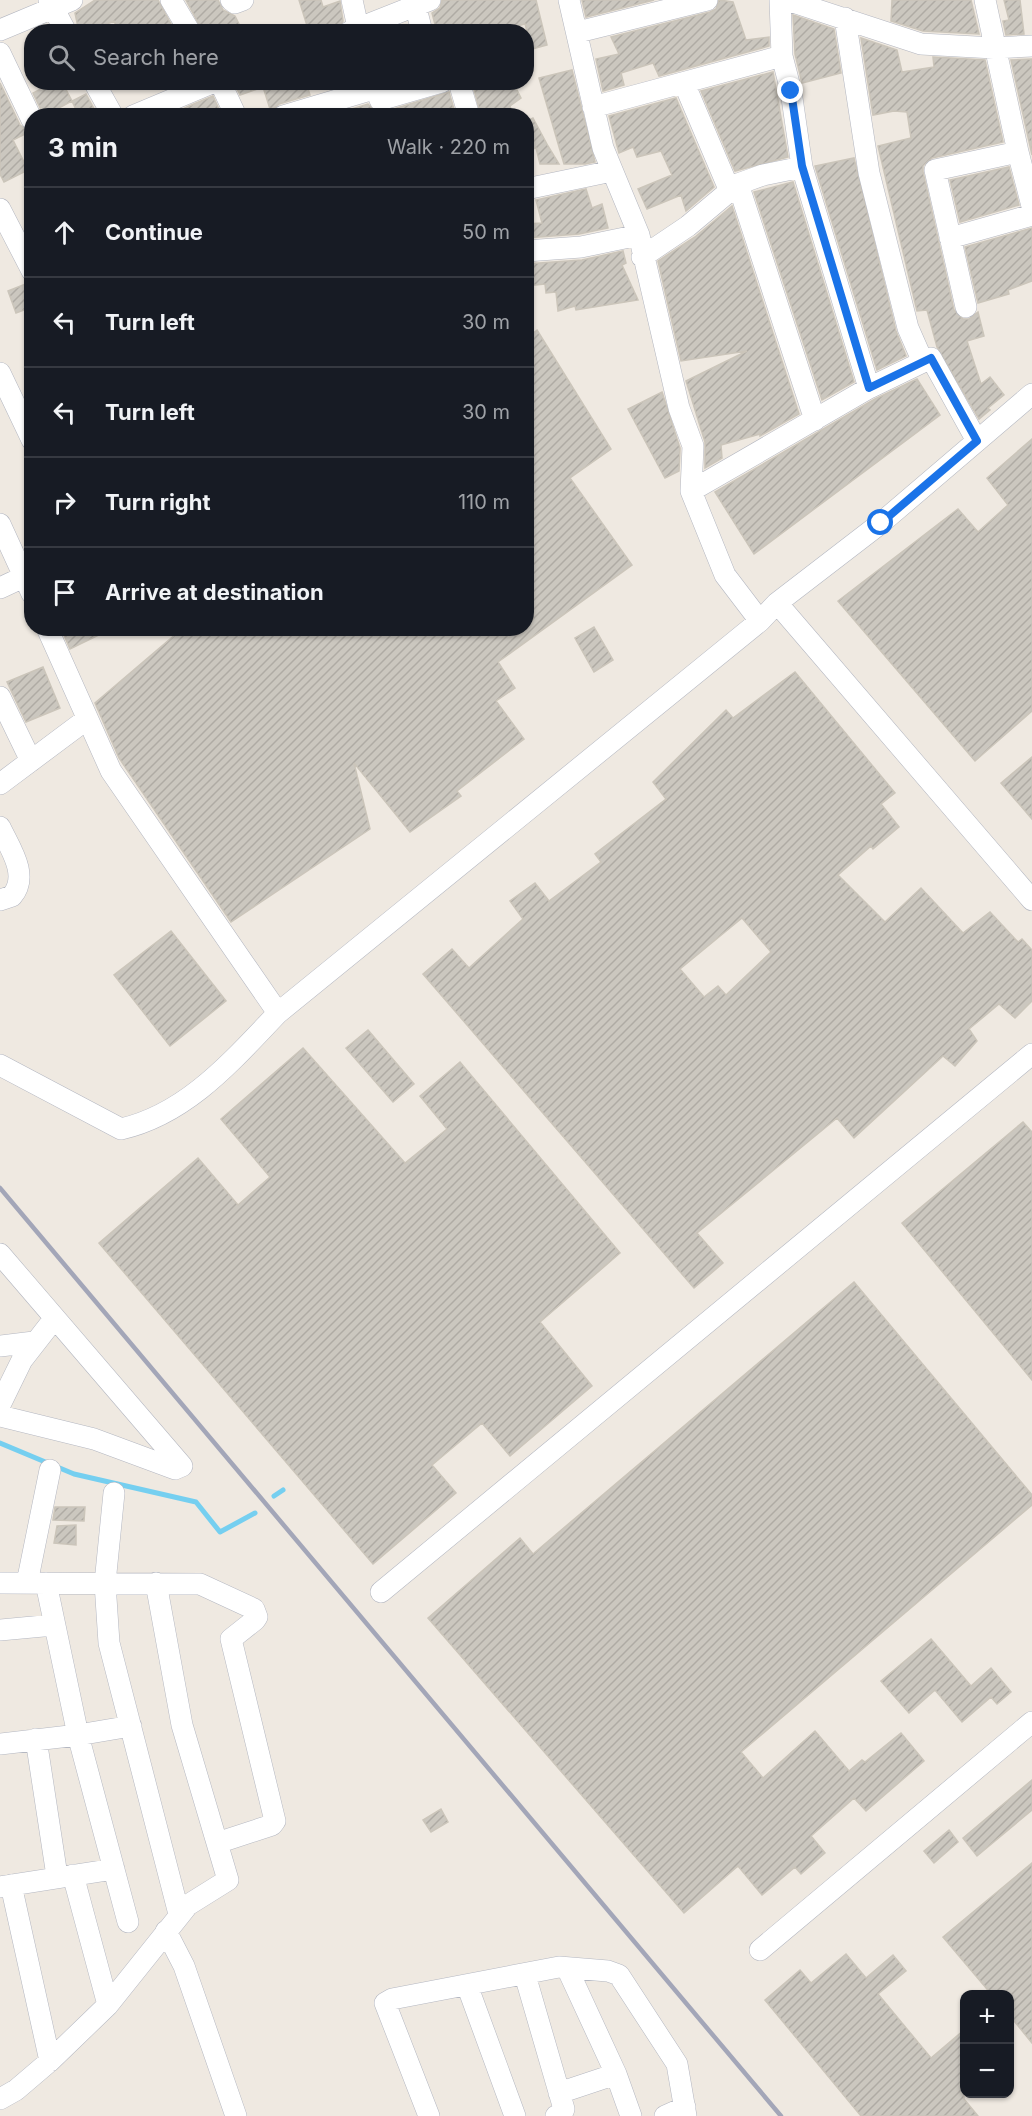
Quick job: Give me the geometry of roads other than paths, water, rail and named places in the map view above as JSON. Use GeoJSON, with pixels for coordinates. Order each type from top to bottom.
{"type":"FeatureCollection","features":[{"type":"Feature","properties":{"kind":"street"},"geometry":{"type":"LineString","coordinates":[[171,0],[183,24]]}},
{"type":"Feature","properties":{"kind":"street"},"geometry":{"type":"LineString","coordinates":[[231,0],[235,3],[243,0]]}},
{"type":"Feature","properties":{"kind":"street"},"geometry":{"type":"LineString","coordinates":[[352,0],[355,24]]}},
{"type":"Feature","properties":{"kind":"street"},"geometry":{"type":"LineString","coordinates":[[569,0],[603,148],[639,235],[642,257],[679,408],[693,446],[691,491],[721,567],[759,621]]}},
{"type":"Feature","properties":{"kind":"street"},"geometry":{"type":"LineString","coordinates":[[578,32],[707,0]]}},
{"type":"Feature","properties":{"kind":"street"},"geometry":{"type":"LineString","coordinates":[[780,0],[783,56],[791,91],[802,166],[869,388]]}},
{"type":"Feature","properties":{"kind":"street"},"geometry":{"type":"LineString","coordinates":[[787,0],[921,44],[994,48],[1032,46]]}},
{"type":"Feature","properties":{"kind":"street"},"geometry":{"type":"LineString","coordinates":[[985,0],[1017,152],[1032,206]]}},
{"type":"Feature","properties":{"kind":"street"},"geometry":{"type":"LineString","coordinates":[[0,30],[58,2],[64,24]]}},
{"type":"Feature","properties":{"kind":"street"},"geometry":{"type":"LineString","coordinates":[[372,24],[423,2],[422,24]]}},
{"type":"Feature","properties":{"kind":"street"},"geometry":{"type":"LineString","coordinates":[[845,18],[869,173],[908,328],[923,362]]}},
{"type":"Feature","properties":{"kind":"street"},"geometry":{"type":"LineString","coordinates":[[0,53],[26,108]]}},
{"type":"Feature","properties":{"kind":"street"},"geometry":{"type":"LineString","coordinates":[[593,107],[783,56]]}},
{"type":"Feature","properties":{"kind":"street"},"geometry":{"type":"LineString","coordinates":[[684,83],[733,187],[815,420]]}},
{"type":"Feature","properties":{"kind":"street"},"geometry":{"type":"LineString","coordinates":[[98,90],[109,108]]}},
{"type":"Feature","properties":{"kind":"street"},"geometry":{"type":"LineString","coordinates":[[152,108],[195,90]]}},
{"type":"Feature","properties":{"kind":"street"},"geometry":{"type":"LineString","coordinates":[[224,90],[232,108]]}},
{"type":"Feature","properties":{"kind":"street"},"geometry":{"type":"LineString","coordinates":[[323,108],[408,90]]}},
{"type":"Feature","properties":{"kind":"street"},"geometry":{"type":"LineString","coordinates":[[461,90],[467,108]]}},
{"type":"Feature","properties":{"kind":"street"},"geometry":{"type":"LineString","coordinates":[[966,307],[935,170],[939,167],[1017,152]]}},
{"type":"Feature","properties":{"kind":"street"},"geometry":{"type":"LineString","coordinates":[[642,257],[687,226],[733,187],[802,166]]}},
{"type":"Feature","properties":{"kind":"street"},"geometry":{"type":"LineString","coordinates":[[534,187],[612,171]]}},
{"type":"Feature","properties":{"kind":"street"},"geometry":{"type":"LineString","coordinates":[[0,209],[24,256]]}},
{"type":"Feature","properties":{"kind":"street"},"geometry":{"type":"LineString","coordinates":[[950,238],[1032,216]]}},
{"type":"Feature","properties":{"kind":"street"},"geometry":{"type":"LineString","coordinates":[[534,250],[582,246],[639,235]]}},
{"type":"Feature","properties":{"kind":"street"},"geometry":{"type":"LineString","coordinates":[[691,491],[869,388],[931,358],[977,441]]}},
{"type":"Feature","properties":{"kind":"street"},"geometry":{"type":"LineString","coordinates":[[0,374],[24,424]]}},
{"type":"Feature","properties":{"kind":"street"},"geometry":{"type":"LineString","coordinates":[[0,1065],[121,1129],[144,1124],[164,1115],[203,1087],[278,1014],[759,621],[777,603],[881,523],[1032,394]]}},
{"type":"Feature","properties":{"kind":"street"},"geometry":{"type":"LineString","coordinates":[[0,524],[24,571]]}},
{"type":"Feature","properties":{"kind":"street"},"geometry":{"type":"LineString","coordinates":[[0,588],[24,582]]}},
{"type":"Feature","properties":{"kind":"street"},"geometry":{"type":"LineString","coordinates":[[777,603],[1032,900]]}},
{"type":"Feature","properties":{"kind":"street"},"geometry":{"type":"LineString","coordinates":[[51,636],[111,771],[278,1014]]}},
{"type":"Feature","properties":{"kind":"street"},"geometry":{"type":"LineString","coordinates":[[0,697],[32,761]]}},
{"type":"Feature","properties":{"kind":"street"},"geometry":{"type":"LineString","coordinates":[[0,784],[87,719]]}},
{"type":"Feature","properties":{"kind":"street"},"geometry":{"type":"LineString","coordinates":[[0,827],[19,868],[20,880],[12,896],[0,900]]}},
{"type":"Feature","properties":{"kind":"street"},"geometry":{"type":"LineString","coordinates":[[381,1592],[1032,1054]]}},
{"type":"Feature","properties":{"kind":"street"},"geometry":{"type":"LineString","coordinates":[[0,1254],[21,1282],[182,1466],[176,1469],[94,1439],[0,1416]]}},
{"type":"Feature","properties":{"kind":"street"},"geometry":{"type":"LineString","coordinates":[[0,1285],[21,1282]]}},
{"type":"Feature","properties":{"kind":"street"},"geometry":{"type":"LineString","coordinates":[[0,1405],[22,1360],[54,1319]]}},
{"type":"Feature","properties":{"kind":"street"},"geometry":{"type":"LineString","coordinates":[[0,1346],[34,1342]]}},
{"type":"Feature","properties":{"kind":"street"},"geometry":{"type":"LineString","coordinates":[[50,1470],[36,1582],[54,1625],[78,1735],[128,1922]]}},
{"type":"Feature","properties":{"kind":"street"},"geometry":{"type":"LineString","coordinates":[[114,1493],[105,1583],[109,1643],[179,1914]]}},
{"type":"Feature","properties":{"kind":"street"},"geometry":{"type":"LineString","coordinates":[[0,1583],[200,1584],[254,1609],[257,1614],[255,1620],[231,1639],[275,1821],[272,1825],[218,1843]]}},
{"type":"Feature","properties":{"kind":"street"},"geometry":{"type":"LineString","coordinates":[[0,2099],[16,2090],[50,2061],[108,2005],[179,1914],[228,1880],[182,1725],[156,1583]]}},
{"type":"Feature","properties":{"kind":"street"},"geometry":{"type":"LineString","coordinates":[[0,1630],[54,1625]]}},
{"type":"Feature","properties":{"kind":"street"},"geometry":{"type":"LineString","coordinates":[[760,1950],[1032,1722]]}},
{"type":"Feature","properties":{"kind":"street"},"geometry":{"type":"LineString","coordinates":[[0,1744],[131,1726]]}},
{"type":"Feature","properties":{"kind":"street"},"geometry":{"type":"LineString","coordinates":[[36,1739],[65,1876],[108,2005]]}},
{"type":"Feature","properties":{"kind":"street"},"geometry":{"type":"LineString","coordinates":[[50,2061],[3,1882],[114,1869]]}},
{"type":"Feature","properties":{"kind":"street"},"geometry":{"type":"LineString","coordinates":[[166,1931],[184,1966],[236,2116]]}},
{"type":"Feature","properties":{"kind":"street"},"geometry":{"type":"LineString","coordinates":[[429,2116],[385,2003],[392,1999],[559,1967],[599,1969],[619,1975],[677,2064],[686,2111],[664,2116]]}},
{"type":"Feature","properties":{"kind":"street"},"geometry":{"type":"LineString","coordinates":[[567,1968],[616,2074],[631,2116]]}},
{"type":"Feature","properties":{"kind":"street"},"geometry":{"type":"LineString","coordinates":[[525,1975],[564,2109],[562,2114],[556,2116]]}},
{"type":"Feature","properties":{"kind":"street"},"geometry":{"type":"LineString","coordinates":[[467,1985],[515,2116]]}},
{"type":"Feature","properties":{"kind":"street"},"geometry":{"type":"LineString","coordinates":[[559,2093],[616,2074]]}},
{"type":"Feature","properties":{"kind":"waterway"},"geometry":{"type":"LineString","coordinates":[[0,1443],[74,1474],[196,1502],[220,1532],[255,1513]]}},
{"type":"Feature","properties":{"kind":"waterway"},"geometry":{"type":"LineString","coordinates":[[274,1496],[283,1490]]}},
{"type":"Feature","properties":{"kind":"railway"},"geometry":{"type":"LineString","coordinates":[[0,1188],[781,2116]]}}]}
